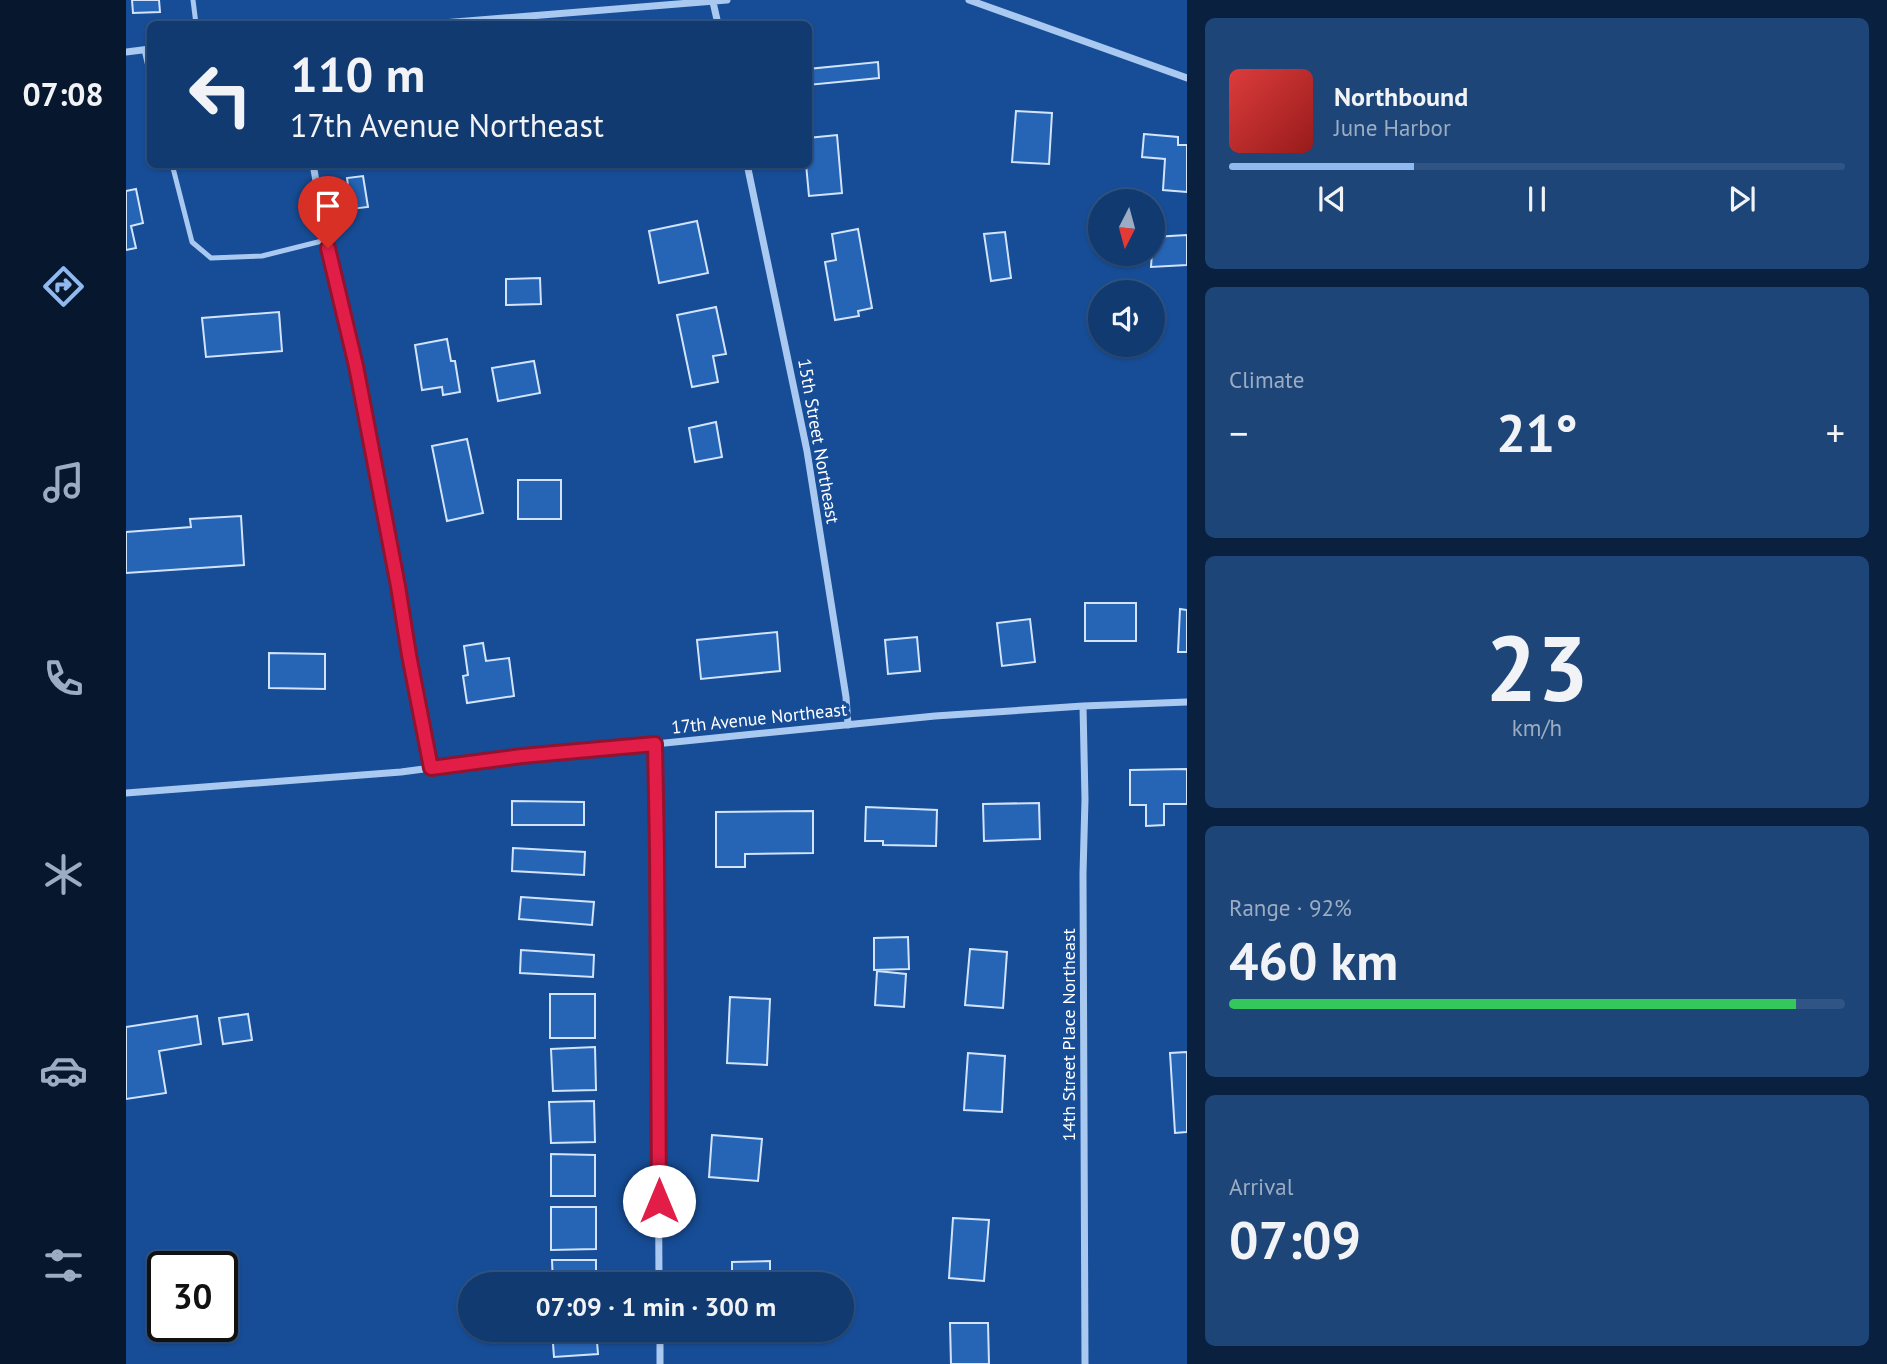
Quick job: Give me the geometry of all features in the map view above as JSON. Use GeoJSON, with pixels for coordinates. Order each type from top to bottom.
{"type":"FeatureCollection","features":[{"type":"Feature","properties":{"kind":"street"},"geometry":{"type":"LineString","coordinates":[[469,21],[727,0]]}},
{"type":"Feature","properties":{"kind":"street"},"geometry":{"type":"LineString","coordinates":[[969,0],[1187,78]]}},
{"type":"Feature","properties":{"kind":"street"},"geometry":{"type":"LineString","coordinates":[[713,2],[717,21]]}},
{"type":"Feature","properties":{"kind":"street"},"geometry":{"type":"LineString","coordinates":[[126,51],[147,50]]}},
{"type":"Feature","properties":{"kind":"street"},"geometry":{"type":"LineString","coordinates":[[314,168],[326,240],[358,379],[431,768]]}},
{"type":"Feature","properties":{"kind":"street","name":"15th Street Northeast"},"geometry":{"type":"LineString","coordinates":[[748,168],[807,452],[848,724]]}},
{"type":"Feature","properties":{"kind":"street","name":"17th Avenue Northeast"},"geometry":{"type":"LineString","coordinates":[[126,793],[401,772],[522,756],[934,716],[1187,702]]}},
{"type":"Feature","properties":{"kind":"street","name":"14th Street Place Northeast"},"geometry":{"type":"LineString","coordinates":[[1083,706],[1085,1364]]}},
{"type":"Feature","properties":{"kind":"street"},"geometry":{"type":"LineString","coordinates":[[655,744],[659,1272]]}},
{"type":"Feature","properties":{"kind":"street"},"geometry":{"type":"LineString","coordinates":[[660,1342],[660,1364]]}},
{"type":"Feature","properties":{"kind":"lane"},"geometry":{"type":"LineString","coordinates":[[193,0],[196,21]]}},
{"type":"Feature","properties":{"kind":"lane"},"geometry":{"type":"LineString","coordinates":[[173,168],[192,242],[211,258],[262,256],[326,240]]}},
{"type":"Feature","properties":{"kind":"building"},"geometry":{"type":"Polygon","coordinates":[[[132,0],[159,0],[160,12],[133,13],[132,0]]]}},
{"type":"Feature","properties":{"kind":"building"},"geometry":{"type":"Polygon","coordinates":[[[878,62],[879,78],[812,85],[812,69],[878,62]]]}},
{"type":"Feature","properties":{"kind":"building"},"geometry":{"type":"Polygon","coordinates":[[[1016,111],[1052,113],[1049,164],[1012,162],[1016,111]]]}},
{"type":"Feature","properties":{"kind":"building"},"geometry":{"type":"Polygon","coordinates":[[[1144,134],[1178,137],[1178,145],[1187,145],[1187,192],[1163,189],[1165,159],[1142,157],[1144,134]]]}},
{"type":"Feature","properties":{"kind":"building"},"geometry":{"type":"Polygon","coordinates":[[[837,135],[842,193],[809,196],[806,168],[812,168],[812,138],[837,135]]]}},
{"type":"Feature","properties":{"kind":"building"},"geometry":{"type":"Polygon","coordinates":[[[363,176],[368,207],[351,209],[347,178],[363,176]]]}},
{"type":"Feature","properties":{"kind":"building"},"geometry":{"type":"Polygon","coordinates":[[[136,189],[143,223],[131,226],[136,248],[126,250],[126,191],[136,189]]]}},
{"type":"Feature","properties":{"kind":"building"},"geometry":{"type":"Polygon","coordinates":[[[697,221],[708,273],[659,283],[649,231],[697,221]]]}},
{"type":"Feature","properties":{"kind":"building"},"geometry":{"type":"Polygon","coordinates":[[[858,229],[872,308],[858,311],[859,316],[835,320],[825,262],[836,260],[832,234],[858,229]]]}},
{"type":"Feature","properties":{"kind":"building"},"geometry":{"type":"Polygon","coordinates":[[[1005,232],[1011,278],[991,281],[984,234],[1005,232]]]}},
{"type":"Feature","properties":{"kind":"building"},"geometry":{"type":"Polygon","coordinates":[[[1187,235],[1187,265],[1151,267],[1166,266],[1166,236],[1187,235]]]}},
{"type":"Feature","properties":{"kind":"building"},"geometry":{"type":"Polygon","coordinates":[[[540,278],[541,304],[506,305],[506,279],[540,278]]]}},
{"type":"Feature","properties":{"kind":"building"},"geometry":{"type":"Polygon","coordinates":[[[716,307],[726,354],[713,356],[718,382],[692,387],[677,315],[716,307]]]}},
{"type":"Feature","properties":{"kind":"building"},"geometry":{"type":"Polygon","coordinates":[[[279,312],[282,351],[206,357],[202,318],[279,312]]]}},
{"type":"Feature","properties":{"kind":"building"},"geometry":{"type":"Polygon","coordinates":[[[447,339],[451,361],[455,361],[460,392],[443,395],[442,387],[422,390],[415,345],[447,339]]]}},
{"type":"Feature","properties":{"kind":"building"},"geometry":{"type":"Polygon","coordinates":[[[534,361],[540,393],[498,401],[492,368],[534,361]]]}},
{"type":"Feature","properties":{"kind":"building"},"geometry":{"type":"Polygon","coordinates":[[[716,422],[722,457],[695,462],[689,428],[716,422]]]}},
{"type":"Feature","properties":{"kind":"building"},"geometry":{"type":"Polygon","coordinates":[[[467,439],[483,513],[447,521],[432,446],[467,439]]]}},
{"type":"Feature","properties":{"kind":"building"},"geometry":{"type":"Polygon","coordinates":[[[518,480],[561,480],[561,519],[518,519],[518,480]]]}},
{"type":"Feature","properties":{"kind":"building"},"geometry":{"type":"Polygon","coordinates":[[[241,516],[244,565],[126,573],[126,532],[191,527],[190,519],[241,516]]]}},
{"type":"Feature","properties":{"kind":"building"},"geometry":{"type":"Polygon","coordinates":[[[1085,603],[1136,603],[1136,641],[1085,641],[1085,603]]]}},
{"type":"Feature","properties":{"kind":"building"},"geometry":{"type":"Polygon","coordinates":[[[1180,609],[1187,610],[1187,652],[1178,652],[1180,609]]]}},
{"type":"Feature","properties":{"kind":"building"},"geometry":{"type":"Polygon","coordinates":[[[1030,619],[1035,662],[1002,666],[997,623],[1030,619]]]}},
{"type":"Feature","properties":{"kind":"building"},"geometry":{"type":"Polygon","coordinates":[[[777,632],[780,671],[701,679],[697,640],[777,632]]]}},
{"type":"Feature","properties":{"kind":"building"},"geometry":{"type":"Polygon","coordinates":[[[917,637],[920,671],[888,674],[885,640],[917,637]]]}},
{"type":"Feature","properties":{"kind":"building"},"geometry":{"type":"Polygon","coordinates":[[[483,643],[486,661],[509,658],[514,696],[467,703],[463,676],[468,675],[464,646],[483,643]]]}},
{"type":"Feature","properties":{"kind":"building"},"geometry":{"type":"Polygon","coordinates":[[[269,653],[325,654],[325,689],[269,688],[269,653]]]}},
{"type":"Feature","properties":{"kind":"building"},"geometry":{"type":"Polygon","coordinates":[[[1187,769],[1187,804],[1164,804],[1164,825],[1146,826],[1146,805],[1130,805],[1130,770],[1187,769]]]}},
{"type":"Feature","properties":{"kind":"building"},"geometry":{"type":"Polygon","coordinates":[[[512,801],[584,802],[584,825],[512,825],[512,801]]]}},
{"type":"Feature","properties":{"kind":"building"},"geometry":{"type":"Polygon","coordinates":[[[1039,803],[1040,839],[984,841],[983,804],[1039,803]]]}},
{"type":"Feature","properties":{"kind":"building"},"geometry":{"type":"Polygon","coordinates":[[[866,807],[937,810],[936,846],[883,845],[883,841],[865,841],[866,807]]]}},
{"type":"Feature","properties":{"kind":"building"},"geometry":{"type":"Polygon","coordinates":[[[813,811],[813,853],[745,854],[745,867],[716,867],[716,812],[813,811]]]}},
{"type":"Feature","properties":{"kind":"building"},"geometry":{"type":"Polygon","coordinates":[[[513,848],[585,852],[584,875],[512,871],[513,848]]]}},
{"type":"Feature","properties":{"kind":"building"},"geometry":{"type":"Polygon","coordinates":[[[521,897],[594,902],[592,925],[519,919],[521,897]]]}},
{"type":"Feature","properties":{"kind":"building"},"geometry":{"type":"Polygon","coordinates":[[[908,937],[909,969],[874,970],[874,938],[908,937]]]}},
{"type":"Feature","properties":{"kind":"building"},"geometry":{"type":"Polygon","coordinates":[[[970,949],[1007,952],[1003,1008],[965,1005],[970,949]]]}},
{"type":"Feature","properties":{"kind":"building"},"geometry":{"type":"Polygon","coordinates":[[[521,950],[594,955],[593,977],[520,973],[521,950]]]}},
{"type":"Feature","properties":{"kind":"building"},"geometry":{"type":"Polygon","coordinates":[[[877,971],[906,974],[904,1007],[875,1005],[877,971]]]}},
{"type":"Feature","properties":{"kind":"building"},"geometry":{"type":"Polygon","coordinates":[[[550,994],[595,994],[595,1038],[550,1038],[550,994]]]}},
{"type":"Feature","properties":{"kind":"building"},"geometry":{"type":"Polygon","coordinates":[[[730,997],[770,999],[767,1065],[727,1063],[730,997]]]}},
{"type":"Feature","properties":{"kind":"building"},"geometry":{"type":"Polygon","coordinates":[[[248,1014],[252,1040],[223,1044],[219,1018],[248,1014]]]}},
{"type":"Feature","properties":{"kind":"building"},"geometry":{"type":"Polygon","coordinates":[[[197,1016],[201,1044],[159,1051],[166,1093],[126,1099],[126,1027],[197,1016]]]}},
{"type":"Feature","properties":{"kind":"building"},"geometry":{"type":"Polygon","coordinates":[[[595,1047],[596,1090],[553,1091],[551,1049],[595,1047]]]}},
{"type":"Feature","properties":{"kind":"building"},"geometry":{"type":"Polygon","coordinates":[[[1187,1052],[1187,1132],[1175,1133],[1170,1053],[1187,1052]]]}},
{"type":"Feature","properties":{"kind":"building"},"geometry":{"type":"Polygon","coordinates":[[[968,1053],[1005,1056],[1002,1112],[964,1110],[968,1053]]]}},
{"type":"Feature","properties":{"kind":"building"},"geometry":{"type":"Polygon","coordinates":[[[594,1101],[595,1142],[551,1143],[549,1102],[594,1101]]]}},
{"type":"Feature","properties":{"kind":"building"},"geometry":{"type":"Polygon","coordinates":[[[712,1135],[762,1139],[758,1181],[709,1177],[712,1135]]]}},
{"type":"Feature","properties":{"kind":"building"},"geometry":{"type":"Polygon","coordinates":[[[551,1154],[595,1155],[595,1196],[551,1196],[551,1154]]]}},
{"type":"Feature","properties":{"kind":"building"},"geometry":{"type":"Polygon","coordinates":[[[551,1207],[596,1207],[596,1249],[551,1250],[551,1207]]]}},
{"type":"Feature","properties":{"kind":"building"},"geometry":{"type":"Polygon","coordinates":[[[953,1218],[989,1220],[984,1281],[949,1278],[953,1218]]]}},
{"type":"Feature","properties":{"kind":"building"},"geometry":{"type":"Polygon","coordinates":[[[552,1260],[596,1260],[596,1272],[552,1272],[552,1260]]]}},
{"type":"Feature","properties":{"kind":"building"},"geometry":{"type":"Polygon","coordinates":[[[770,1261],[770,1272],[732,1272],[732,1262],[770,1261]]]}},
{"type":"Feature","properties":{"kind":"building"},"geometry":{"type":"Polygon","coordinates":[[[950,1323],[988,1323],[989,1364],[951,1364],[950,1323]]]}},
{"type":"Feature","properties":{"kind":"building"},"geometry":{"type":"Polygon","coordinates":[[[553,1342],[597,1342],[598,1354],[554,1357],[553,1342]]]}},
{"type":"Feature","properties":{"kind":"route"},"geometry":{"type":"LineString","coordinates":[[328,248],[356,366],[431,768],[522,756],[655,744],[659,1201]]}}]}
